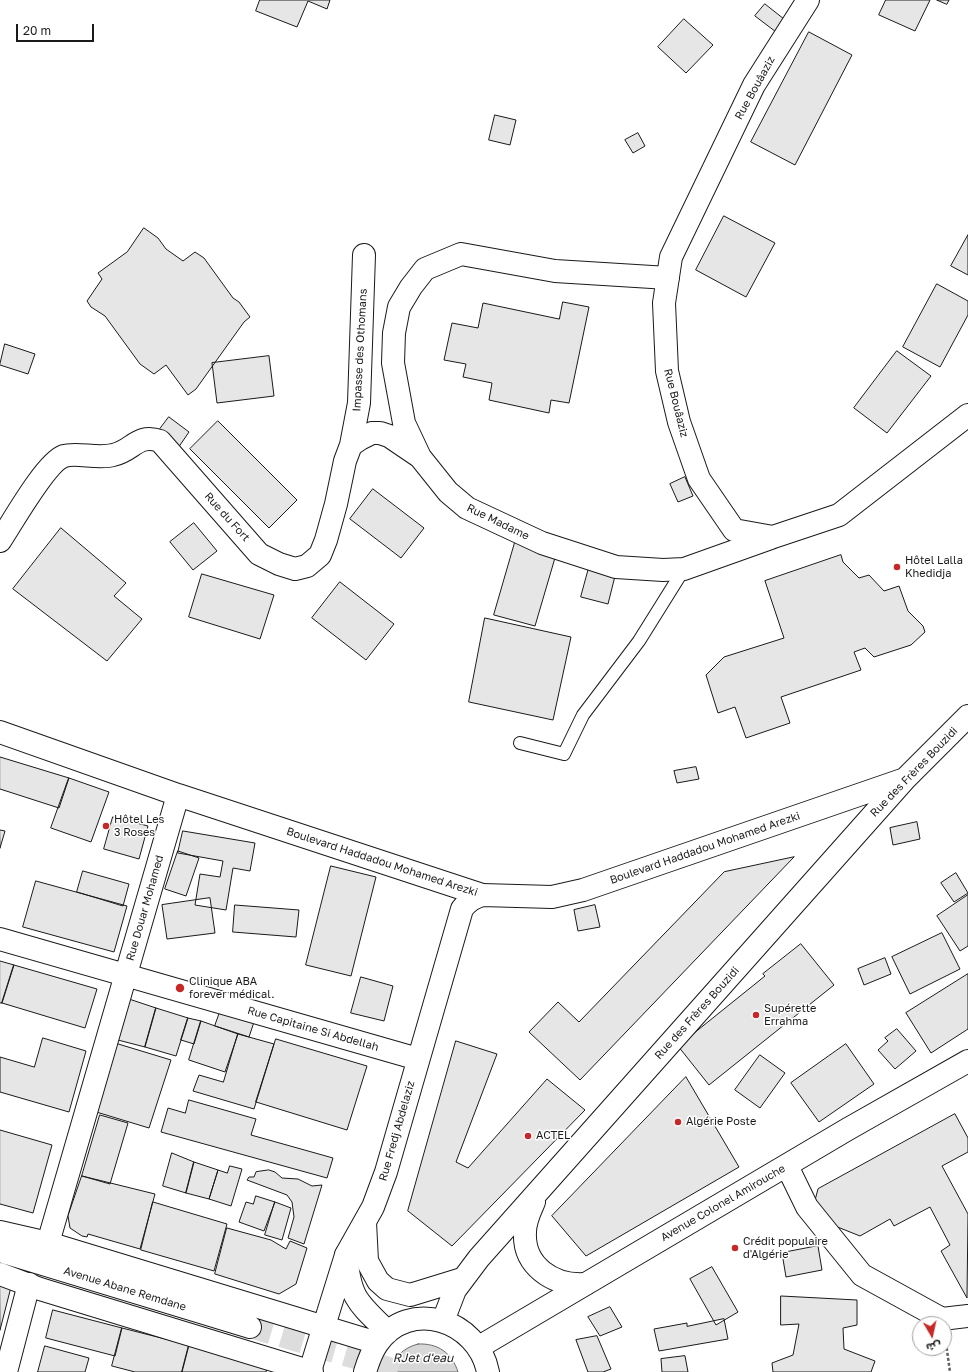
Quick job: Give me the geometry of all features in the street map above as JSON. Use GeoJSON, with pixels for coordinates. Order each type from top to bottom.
{"type":"FeatureCollection","features":[{"type":"Feature","properties":{"kind":"street","name":"Rue Bouâaziz"},"geometry":{"type":"LineString","coordinates":[[808,0],[754,85],[672,257],[664,303],[666,371],[679,422],[699,479],[734,530],[772,537],[839,515],[968,415]]}},
{"type":"Feature","properties":{"kind":"street","name":"Rue Madame"},"geometry":{"type":"LineString","coordinates":[[668,278],[555,271],[461,254],[425,269],[411,286],[399,307],[394,333],[393,363],[404,423],[420,457],[448,492],[467,508],[542,543],[616,567],[663,570],[684,568],[772,537]]}},
{"type":"Feature","properties":{"kind":"street","name":"Impasse des Othomans"},"geometry":{"type":"LineString","coordinates":[[351,446],[359,403],[364,255]]}},
{"type":"Feature","properties":{"kind":"street"},"geometry":{"type":"LineString","coordinates":[[351,446],[372,433],[380,433],[389,436],[420,457]]}},
{"type":"Feature","properties":{"kind":"street","name":"Rue du Fort"},"geometry":{"type":"LineString","coordinates":[[0,541],[40,479],[54,461],[65,456],[99,457],[114,455],[140,440],[152,438],[160,441],[259,554],[279,564],[295,569],[307,566],[320,555],[326,540],[343,477],[345,460],[351,446]]}},
{"type":"Feature","properties":{"kind":"street","name":"Rue des Frères Bouzidi"},"geometry":{"type":"LineString","coordinates":[[443,1321],[462,1279],[479,1258],[905,779],[968,716]]}},
{"type":"Feature","properties":{"kind":"street","name":"Boulevard Haddadou Mohamed Arezki"},"geometry":{"type":"LineString","coordinates":[[0,732],[178,795],[482,895],[547,897],[575,892],[905,779]]}},
{"type":"Feature","properties":{"kind":"street","name":"Rue Douar Mohamed"},"geometry":{"type":"LineString","coordinates":[[48,1243],[178,795]]}},
{"type":"Feature","properties":{"kind":"street","name":"Rue Fredj Abdelaziz"},"geometry":{"type":"LineString","coordinates":[[311,1372],[323,1327],[346,1255],[373,1207],[386,1172],[462,909],[474,898],[482,895]]}},
{"type":"Feature","properties":{"kind":"street","name":"Rue Capitaine Si Abdellah"},"geometry":{"type":"LineString","coordinates":[[0,939],[418,1059]]}},
{"type":"Feature","properties":{"kind":"street","name":"Avenue Colonel Amirouche"},"geometry":{"type":"LineString","coordinates":[[479,1347],[848,1129],[968,1061]]}},
{"type":"Feature","properties":{"kind":"street"},"geometry":{"type":"LineString","coordinates":[[787,1166],[807,1207],[862,1275],[942,1319],[968,1316]]}},
{"type":"Feature","properties":{"kind":"street"},"geometry":{"type":"LineString","coordinates":[[537,1193],[527,1219],[524,1232],[530,1257],[538,1268],[547,1276],[559,1282],[572,1285],[585,1284]]}},
{"type":"Feature","properties":{"kind":"street"},"geometry":{"type":"LineString","coordinates":[[365,1220],[367,1261],[378,1281],[387,1289],[410,1295],[462,1279]]}},
{"type":"Feature","properties":{"kind":"street"},"geometry":{"type":"LineString","coordinates":[[0,1232],[48,1243],[323,1327],[383,1337]]}},
{"type":"Feature","properties":{"kind":"street","name":"Avenue Abane Remdane"},"geometry":{"type":"LineString","coordinates":[[0,1251],[250,1328]]}},
{"type":"Feature","properties":{"kind":"street"},"geometry":{"type":"LineString","coordinates":[[346,1255],[348,1274],[353,1293],[383,1337]]}},
{"type":"Feature","properties":{"kind":"street"},"geometry":{"type":"LineString","coordinates":[[0,1274],[311,1372]]}},
{"type":"Feature","properties":{"kind":"street"},"geometry":{"type":"LineString","coordinates":[[6,1372],[29,1284]]}},
{"type":"Feature","properties":{"kind":"street"},"geometry":{"type":"LineString","coordinates":[[365,1372],[369,1357],[383,1337],[401,1324],[414,1320],[429,1319],[443,1321],[463,1331],[479,1347],[488,1372]]}},
{"type":"Feature","properties":{"kind":"lane"},"geometry":{"type":"LineString","coordinates":[[520,743],[564,754],[583,715],[639,641],[684,568]]}},
{"type":"Feature","properties":{"kind":"path"},"geometry":{"type":"LineString","coordinates":[[948,1356],[950,1372]]}},
{"type":"Feature","properties":{"kind":"water","name":"RJet d'eau"},"geometry":{"type":"Polygon","coordinates":[[[418,1344],[432,1345],[443,1350],[452,1359],[458,1372],[389,1372],[396,1358],[400,1354],[408,1348],[418,1344]]]}},
{"type":"Feature","properties":{"kind":"building"},"geometry":{"type":"Polygon","coordinates":[[[260,0],[330,0],[327,9],[308,1],[297,27],[256,11],[260,0]]]}},
{"type":"Feature","properties":{"kind":"building"},"geometry":{"type":"Polygon","coordinates":[[[886,0],[930,0],[915,31],[879,15],[886,0]]]}},
{"type":"Feature","properties":{"kind":"building"},"geometry":{"type":"Polygon","coordinates":[[[937,0],[949,0],[947,4],[937,0]]]}},
{"type":"Feature","properties":{"kind":"building"},"geometry":{"type":"Polygon","coordinates":[[[765,4],[789,23],[780,35],[755,16],[765,4]]]}},
{"type":"Feature","properties":{"kind":"building"},"geometry":{"type":"Polygon","coordinates":[[[684,19],[713,45],[686,73],[658,47],[684,19]]]}},
{"type":"Feature","properties":{"kind":"building"},"geometry":{"type":"Polygon","coordinates":[[[809,32],[852,55],[795,165],[751,142],[809,32]]]}},
{"type":"Feature","properties":{"kind":"building"},"geometry":{"type":"Polygon","coordinates":[[[495,115],[516,120],[510,145],[489,140],[495,115]]]}},
{"type":"Feature","properties":{"kind":"building"},"geometry":{"type":"Polygon","coordinates":[[[638,133],[645,146],[633,153],[625,140],[638,133]]]}},
{"type":"Feature","properties":{"kind":"building"},"geometry":{"type":"Polygon","coordinates":[[[724,216],[775,243],[746,297],[696,270],[724,216]]]}},
{"type":"Feature","properties":{"kind":"building"},"geometry":{"type":"Polygon","coordinates":[[[144,228],[158,238],[166,249],[183,261],[195,252],[204,258],[233,298],[239,302],[250,317],[244,322],[196,389],[188,395],[166,365],[154,374],[140,364],[105,316],[91,307],[87,301],[102,279],[98,273],[127,252],[144,228]]]}},
{"type":"Feature","properties":{"kind":"building"},"geometry":{"type":"Polygon","coordinates":[[[968,235],[968,275],[951,266],[968,235]]]}},
{"type":"Feature","properties":{"kind":"building"},"geometry":{"type":"Polygon","coordinates":[[[937,284],[968,301],[968,315],[940,367],[903,347],[937,284]]]}},
{"type":"Feature","properties":{"kind":"building"},"geometry":{"type":"Polygon","coordinates":[[[563,302],[589,307],[569,403],[551,400],[549,413],[489,400],[492,383],[463,377],[466,364],[444,360],[452,323],[478,328],[483,303],[559,319],[563,302]]]}},
{"type":"Feature","properties":{"kind":"building"},"geometry":{"type":"Polygon","coordinates":[[[5,344],[35,354],[28,374],[0,365],[5,344]]]}},
{"type":"Feature","properties":{"kind":"building"},"geometry":{"type":"Polygon","coordinates":[[[897,351],[931,376],[887,433],[854,408],[897,351]]]}},
{"type":"Feature","properties":{"kind":"building"},"geometry":{"type":"Polygon","coordinates":[[[269,356],[274,396],[217,403],[212,363],[269,356]]]}},
{"type":"Feature","properties":{"kind":"building"},"geometry":{"type":"Polygon","coordinates":[[[169,417],[189,432],[178,448],[157,433],[169,417]]]}},
{"type":"Feature","properties":{"kind":"building"},"geometry":{"type":"Polygon","coordinates":[[[218,421],[297,500],[269,528],[190,449],[218,421]]]}},
{"type":"Feature","properties":{"kind":"building"},"geometry":{"type":"Polygon","coordinates":[[[685,477],[693,496],[678,502],[670,484],[685,477]]]}},
{"type":"Feature","properties":{"kind":"building"},"geometry":{"type":"Polygon","coordinates":[[[373,489],[424,528],[401,558],[350,519],[373,489]]]}},
{"type":"Feature","properties":{"kind":"building"},"geometry":{"type":"Polygon","coordinates":[[[194,523],[217,551],[193,570],[170,542],[194,523]]]}},
{"type":"Feature","properties":{"kind":"building"},"geometry":{"type":"Polygon","coordinates":[[[61,528],[126,583],[114,596],[142,619],[107,661],[13,589],[61,528]]]}},
{"type":"Feature","properties":{"kind":"building"},"geometry":{"type":"Polygon","coordinates":[[[516,539],[557,551],[535,626],[494,615],[516,539]]]}},
{"type":"Feature","properties":{"kind":"building"},"geometry":{"type":"Polygon","coordinates":[[[841,555],[843,562],[859,578],[869,575],[884,591],[899,586],[908,611],[923,626],[925,632],[911,645],[874,657],[865,648],[854,652],[861,670],[781,697],[790,723],[746,738],[735,707],[718,713],[706,675],[724,657],[784,638],[765,581],[841,555]]]}},
{"type":"Feature","properties":{"kind":"building"},"geometry":{"type":"Polygon","coordinates":[[[590,564],[616,572],[608,604],[581,597],[590,564]]]}},
{"type":"Feature","properties":{"kind":"building"},"geometry":{"type":"Polygon","coordinates":[[[202,574],[274,595],[260,639],[189,617],[202,574]]]}},
{"type":"Feature","properties":{"kind":"building"},"geometry":{"type":"Polygon","coordinates":[[[340,582],[394,624],[366,660],[312,618],[340,582]]]}},
{"type":"Feature","properties":{"kind":"building"},"geometry":{"type":"Polygon","coordinates":[[[485,618],[571,637],[553,720],[469,702],[485,618]]]}},
{"type":"Feature","properties":{"kind":"building"},"geometry":{"type":"Polygon","coordinates":[[[0,757],[69,778],[59,808],[0,789],[0,757]]]}},
{"type":"Feature","properties":{"kind":"building"},"geometry":{"type":"Polygon","coordinates":[[[696,767],[699,779],[677,783],[674,771],[696,767]]]}},
{"type":"Feature","properties":{"kind":"building"},"geometry":{"type":"Polygon","coordinates":[[[69,778],[109,792],[91,842],[51,828],[69,778]]]}},
{"type":"Feature","properties":{"kind":"building"},"geometry":{"type":"Polygon","coordinates":[[[113,817],[148,826],[139,859],[104,849],[113,817]]]}},
{"type":"Feature","properties":{"kind":"building"},"geometry":{"type":"Polygon","coordinates":[[[917,822],[920,839],[893,845],[890,828],[917,822]]]}},
{"type":"Feature","properties":{"kind":"building"},"geometry":{"type":"Polygon","coordinates":[[[0,830],[5,831],[0,848],[0,830]]]}},
{"type":"Feature","properties":{"kind":"building"},"geometry":{"type":"Polygon","coordinates":[[[183,831],[255,843],[250,871],[233,868],[226,910],[195,905],[200,874],[220,877],[223,861],[178,853],[183,831]]]}},
{"type":"Feature","properties":{"kind":"building"},"geometry":{"type":"Polygon","coordinates":[[[178,851],[199,858],[186,896],[165,889],[178,851]]]}},
{"type":"Feature","properties":{"kind":"building"},"geometry":{"type":"Polygon","coordinates":[[[794,857],[580,1080],[529,1032],[558,1002],[579,1022],[724,872],[794,857]]]}},
{"type":"Feature","properties":{"kind":"building"},"geometry":{"type":"Polygon","coordinates":[[[331,866],[376,877],[351,976],[306,965],[331,866]]]}},
{"type":"Feature","properties":{"kind":"building"},"geometry":{"type":"Polygon","coordinates":[[[83,871],[129,884],[123,906],[77,892],[83,871]]]}},
{"type":"Feature","properties":{"kind":"building"},"geometry":{"type":"Polygon","coordinates":[[[956,873],[968,893],[954,902],[941,883],[956,873]]]}},
{"type":"Feature","properties":{"kind":"building"},"geometry":{"type":"Polygon","coordinates":[[[36,881],[127,906],[114,952],[23,927],[36,881]]]}},
{"type":"Feature","properties":{"kind":"building"},"geometry":{"type":"Polygon","coordinates":[[[968,895],[968,946],[960,951],[937,916],[968,895]]]}},
{"type":"Feature","properties":{"kind":"building"},"geometry":{"type":"Polygon","coordinates":[[[210,898],[215,933],[167,939],[162,905],[210,898]]]}},
{"type":"Feature","properties":{"kind":"building"},"geometry":{"type":"Polygon","coordinates":[[[235,905],[299,910],[296,937],[233,932],[235,905]]]}},
{"type":"Feature","properties":{"kind":"building"},"geometry":{"type":"Polygon","coordinates":[[[595,905],[600,927],[578,931],[574,910],[595,905]]]}},
{"type":"Feature","properties":{"kind":"building"},"geometry":{"type":"Polygon","coordinates":[[[942,933],[960,969],[910,994],[892,957],[942,933]]]}},
{"type":"Feature","properties":{"kind":"building","name":"Supérette Errahma"},"geometry":{"type":"Polygon","coordinates":[[[801,944],[834,985],[709,1085],[678,1046],[765,976],[763,974],[801,944]]]}},
{"type":"Feature","properties":{"kind":"building"},"geometry":{"type":"Polygon","coordinates":[[[885,958],[891,974],[864,985],[858,969],[885,958]]]}},
{"type":"Feature","properties":{"kind":"building"},"geometry":{"type":"Polygon","coordinates":[[[0,961],[14,965],[2,1003],[0,1003],[0,961]]]}},
{"type":"Feature","properties":{"kind":"building"},"geometry":{"type":"Polygon","coordinates":[[[14,965],[97,989],[85,1028],[2,1003],[14,965]]]}},
{"type":"Feature","properties":{"kind":"building"},"geometry":{"type":"Polygon","coordinates":[[[968,974],[968,1029],[931,1053],[906,1013],[968,974]]]}},
{"type":"Feature","properties":{"kind":"building"},"geometry":{"type":"Polygon","coordinates":[[[361,977],[393,986],[384,1021],[351,1013],[361,977]]]}},
{"type":"Feature","properties":{"kind":"building"},"geometry":{"type":"Polygon","coordinates":[[[126,998],[156,1008],[145,1047],[114,1039],[126,998]]]}},
{"type":"Feature","properties":{"kind":"building"},"geometry":{"type":"Polygon","coordinates":[[[156,1008],[188,1018],[176,1056],[145,1047],[156,1008]]]}},
{"type":"Feature","properties":{"kind":"building"},"geometry":{"type":"Polygon","coordinates":[[[220,1012],[254,1022],[249,1037],[215,1026],[220,1012]]]}},
{"type":"Feature","properties":{"kind":"building"},"geometry":{"type":"Polygon","coordinates":[[[188,1018],[201,1021],[194,1044],[181,1040],[188,1018]]]}},
{"type":"Feature","properties":{"kind":"building"},"geometry":{"type":"Polygon","coordinates":[[[201,1021],[238,1034],[225,1072],[189,1060],[201,1021]]]}},
{"type":"Feature","properties":{"kind":"building"},"geometry":{"type":"Polygon","coordinates":[[[897,1029],[916,1051],[895,1069],[878,1050],[888,1041],[885,1038],[897,1029]]]}},
{"type":"Feature","properties":{"kind":"building"},"geometry":{"type":"Polygon","coordinates":[[[238,1034],[274,1044],[254,1109],[193,1091],[199,1075],[223,1082],[238,1034]]]}},
{"type":"Feature","properties":{"kind":"building"},"geometry":{"type":"Polygon","coordinates":[[[43,1038],[86,1051],[69,1112],[0,1092],[0,1057],[34,1067],[43,1038]]]}},
{"type":"Feature","properties":{"kind":"building"},"geometry":{"type":"Polygon","coordinates":[[[276,1039],[367,1066],[347,1130],[256,1102],[276,1039]]]}},
{"type":"Feature","properties":{"kind":"building","name":"ACTEL"},"geometry":{"type":"Polygon","coordinates":[[[456,1041],[497,1054],[456,1162],[468,1168],[547,1079],[585,1110],[452,1246],[408,1211],[456,1041]]]}},
{"type":"Feature","properties":{"kind":"building"},"geometry":{"type":"Polygon","coordinates":[[[115,1043],[171,1060],[149,1128],[93,1111],[115,1043]]]}},
{"type":"Feature","properties":{"kind":"building"},"geometry":{"type":"Polygon","coordinates":[[[846,1044],[874,1084],[819,1122],[791,1083],[846,1044]]]}},
{"type":"Feature","properties":{"kind":"building"},"geometry":{"type":"Polygon","coordinates":[[[760,1055],[785,1073],[760,1108],[735,1090],[760,1055]]]}},
{"type":"Feature","properties":{"kind":"building","name":"Algérie Poste"},"geometry":{"type":"Polygon","coordinates":[[[686,1077],[739,1167],[586,1256],[552,1216],[686,1077]]]}},
{"type":"Feature","properties":{"kind":"building"},"geometry":{"type":"Polygon","coordinates":[[[189,1100],[256,1119],[251,1135],[333,1158],[327,1178],[161,1132],[168,1108],[185,1113],[189,1100]]]}},
{"type":"Feature","properties":{"kind":"building"},"geometry":{"type":"Polygon","coordinates":[[[955,1114],[968,1138],[968,1152],[942,1166],[968,1214],[967,1298],[941,1251],[950,1245],[930,1207],[894,1226],[890,1219],[860,1236],[830,1224],[814,1204],[818,1189],[955,1114]]]}},
{"type":"Feature","properties":{"kind":"building"},"geometry":{"type":"Polygon","coordinates":[[[100,1115],[128,1123],[110,1184],[82,1176],[100,1115]]]}},
{"type":"Feature","properties":{"kind":"building"},"geometry":{"type":"Polygon","coordinates":[[[0,1130],[52,1145],[33,1213],[0,1204],[0,1130]]]}},
{"type":"Feature","properties":{"kind":"building"},"geometry":{"type":"Polygon","coordinates":[[[172,1153],[194,1162],[186,1193],[163,1186],[172,1153]]]}},
{"type":"Feature","properties":{"kind":"building"},"geometry":{"type":"Polygon","coordinates":[[[194,1162],[218,1170],[209,1199],[186,1193],[194,1162]]]}},
{"type":"Feature","properties":{"kind":"building"},"geometry":{"type":"Polygon","coordinates":[[[230,1166],[242,1169],[231,1206],[209,1199],[218,1170],[227,1173],[230,1166]]]}},
{"type":"Feature","properties":{"kind":"building"},"geometry":{"type":"Polygon","coordinates":[[[269,1170],[275,1172],[282,1178],[298,1179],[312,1186],[322,1185],[304,1244],[288,1238],[294,1217],[292,1202],[287,1195],[247,1180],[249,1177],[254,1177],[256,1172],[269,1170]]]}},
{"type":"Feature","properties":{"kind":"building"},"geometry":{"type":"Polygon","coordinates":[[[82,1176],[155,1194],[140,1249],[88,1234],[87,1237],[82,1236],[70,1228],[68,1216],[82,1176]]]}},
{"type":"Feature","properties":{"kind":"building"},"geometry":{"type":"Polygon","coordinates":[[[256,1196],[275,1202],[264,1231],[239,1222],[246,1202],[253,1204],[256,1196]]]}},
{"type":"Feature","properties":{"kind":"building"},"geometry":{"type":"Polygon","coordinates":[[[153,1202],[227,1224],[214,1271],[141,1250],[153,1202]]]}},
{"type":"Feature","properties":{"kind":"building"},"geometry":{"type":"Polygon","coordinates":[[[275,1202],[291,1208],[282,1240],[265,1235],[275,1202]]]}},
{"type":"Feature","properties":{"kind":"building"},"geometry":{"type":"Polygon","coordinates":[[[227,1228],[271,1240],[286,1249],[290,1241],[307,1248],[296,1284],[279,1294],[215,1274],[227,1228]]]}},
{"type":"Feature","properties":{"kind":"building"},"geometry":{"type":"Polygon","coordinates":[[[818,1246],[822,1270],[786,1277],[782,1253],[818,1246]]]}},
{"type":"Feature","properties":{"kind":"building"},"geometry":{"type":"Polygon","coordinates":[[[712,1267],[738,1312],[716,1325],[690,1279],[712,1267]]]}},
{"type":"Feature","properties":{"kind":"building"},"geometry":{"type":"Polygon","coordinates":[[[0,1284],[11,1287],[0,1330],[0,1284]]]}},
{"type":"Feature","properties":{"kind":"building"},"geometry":{"type":"Polygon","coordinates":[[[781,1296],[857,1300],[857,1325],[843,1328],[844,1349],[875,1361],[871,1372],[773,1372],[772,1363],[793,1355],[799,1324],[781,1325],[781,1296]]]}},
{"type":"Feature","properties":{"kind":"building"},"geometry":{"type":"Polygon","coordinates":[[[610,1307],[622,1327],[600,1336],[588,1317],[610,1307]]]}},
{"type":"Feature","properties":{"kind":"building"},"geometry":{"type":"Polygon","coordinates":[[[53,1310],[122,1328],[115,1356],[46,1338],[53,1310]]]}},
{"type":"Feature","properties":{"kind":"building"},"geometry":{"type":"Polygon","coordinates":[[[724,1319],[728,1339],[659,1351],[654,1329],[687,1323],[687,1326],[724,1319]]]}},
{"type":"Feature","properties":{"kind":"building"},"geometry":{"type":"Polygon","coordinates":[[[122,1328],[189,1345],[182,1372],[135,1372],[112,1366],[122,1328]]]}},
{"type":"Feature","properties":{"kind":"building"},"geometry":{"type":"Polygon","coordinates":[[[597,1336],[611,1369],[603,1372],[588,1372],[576,1340],[597,1336]]]}},
{"type":"Feature","properties":{"kind":"building"},"geometry":{"type":"Polygon","coordinates":[[[189,1345],[268,1365],[266,1372],[182,1372],[189,1345]]]}},
{"type":"Feature","properties":{"kind":"building"},"geometry":{"type":"Polygon","coordinates":[[[45,1346],[89,1358],[85,1372],[38,1372],[45,1346]]]}},
{"type":"Feature","properties":{"kind":"building"},"geometry":{"type":"Polygon","coordinates":[[[685,1356],[688,1372],[662,1372],[661,1359],[685,1356]]]}},
{"type":"Feature","properties":{"kind":"tunnel"},"geometry":{"type":"LineString","coordinates":[[250,1327],[403,1372]]}},
{"type":"Feature","properties":{"kind":"place","name":"Hôtel Lalla Khedidja"},"geometry":{"type":"Point","coordinates":[897,567]}},
{"type":"Feature","properties":{"kind":"place","name":"Hôtel Les 3 Roses"},"geometry":{"type":"Point","coordinates":[106,826]}},
{"type":"Feature","properties":{"kind":"place","name":"Clinique ABA forever médical."},"geometry":{"type":"Point","coordinates":[180,988]}},
{"type":"Feature","properties":{"kind":"place","name":"Supérette Errahma"},"geometry":{"type":"Point","coordinates":[756,1015]}},
{"type":"Feature","properties":{"kind":"place","name":"Algérie Poste"},"geometry":{"type":"Point","coordinates":[678,1122]}},
{"type":"Feature","properties":{"kind":"place","name":"ACTEL"},"geometry":{"type":"Point","coordinates":[528,1136]}},
{"type":"Feature","properties":{"kind":"place","name":"Crédit populaire d'Algérie"},"geometry":{"type":"Point","coordinates":[735,1248]}}]}
